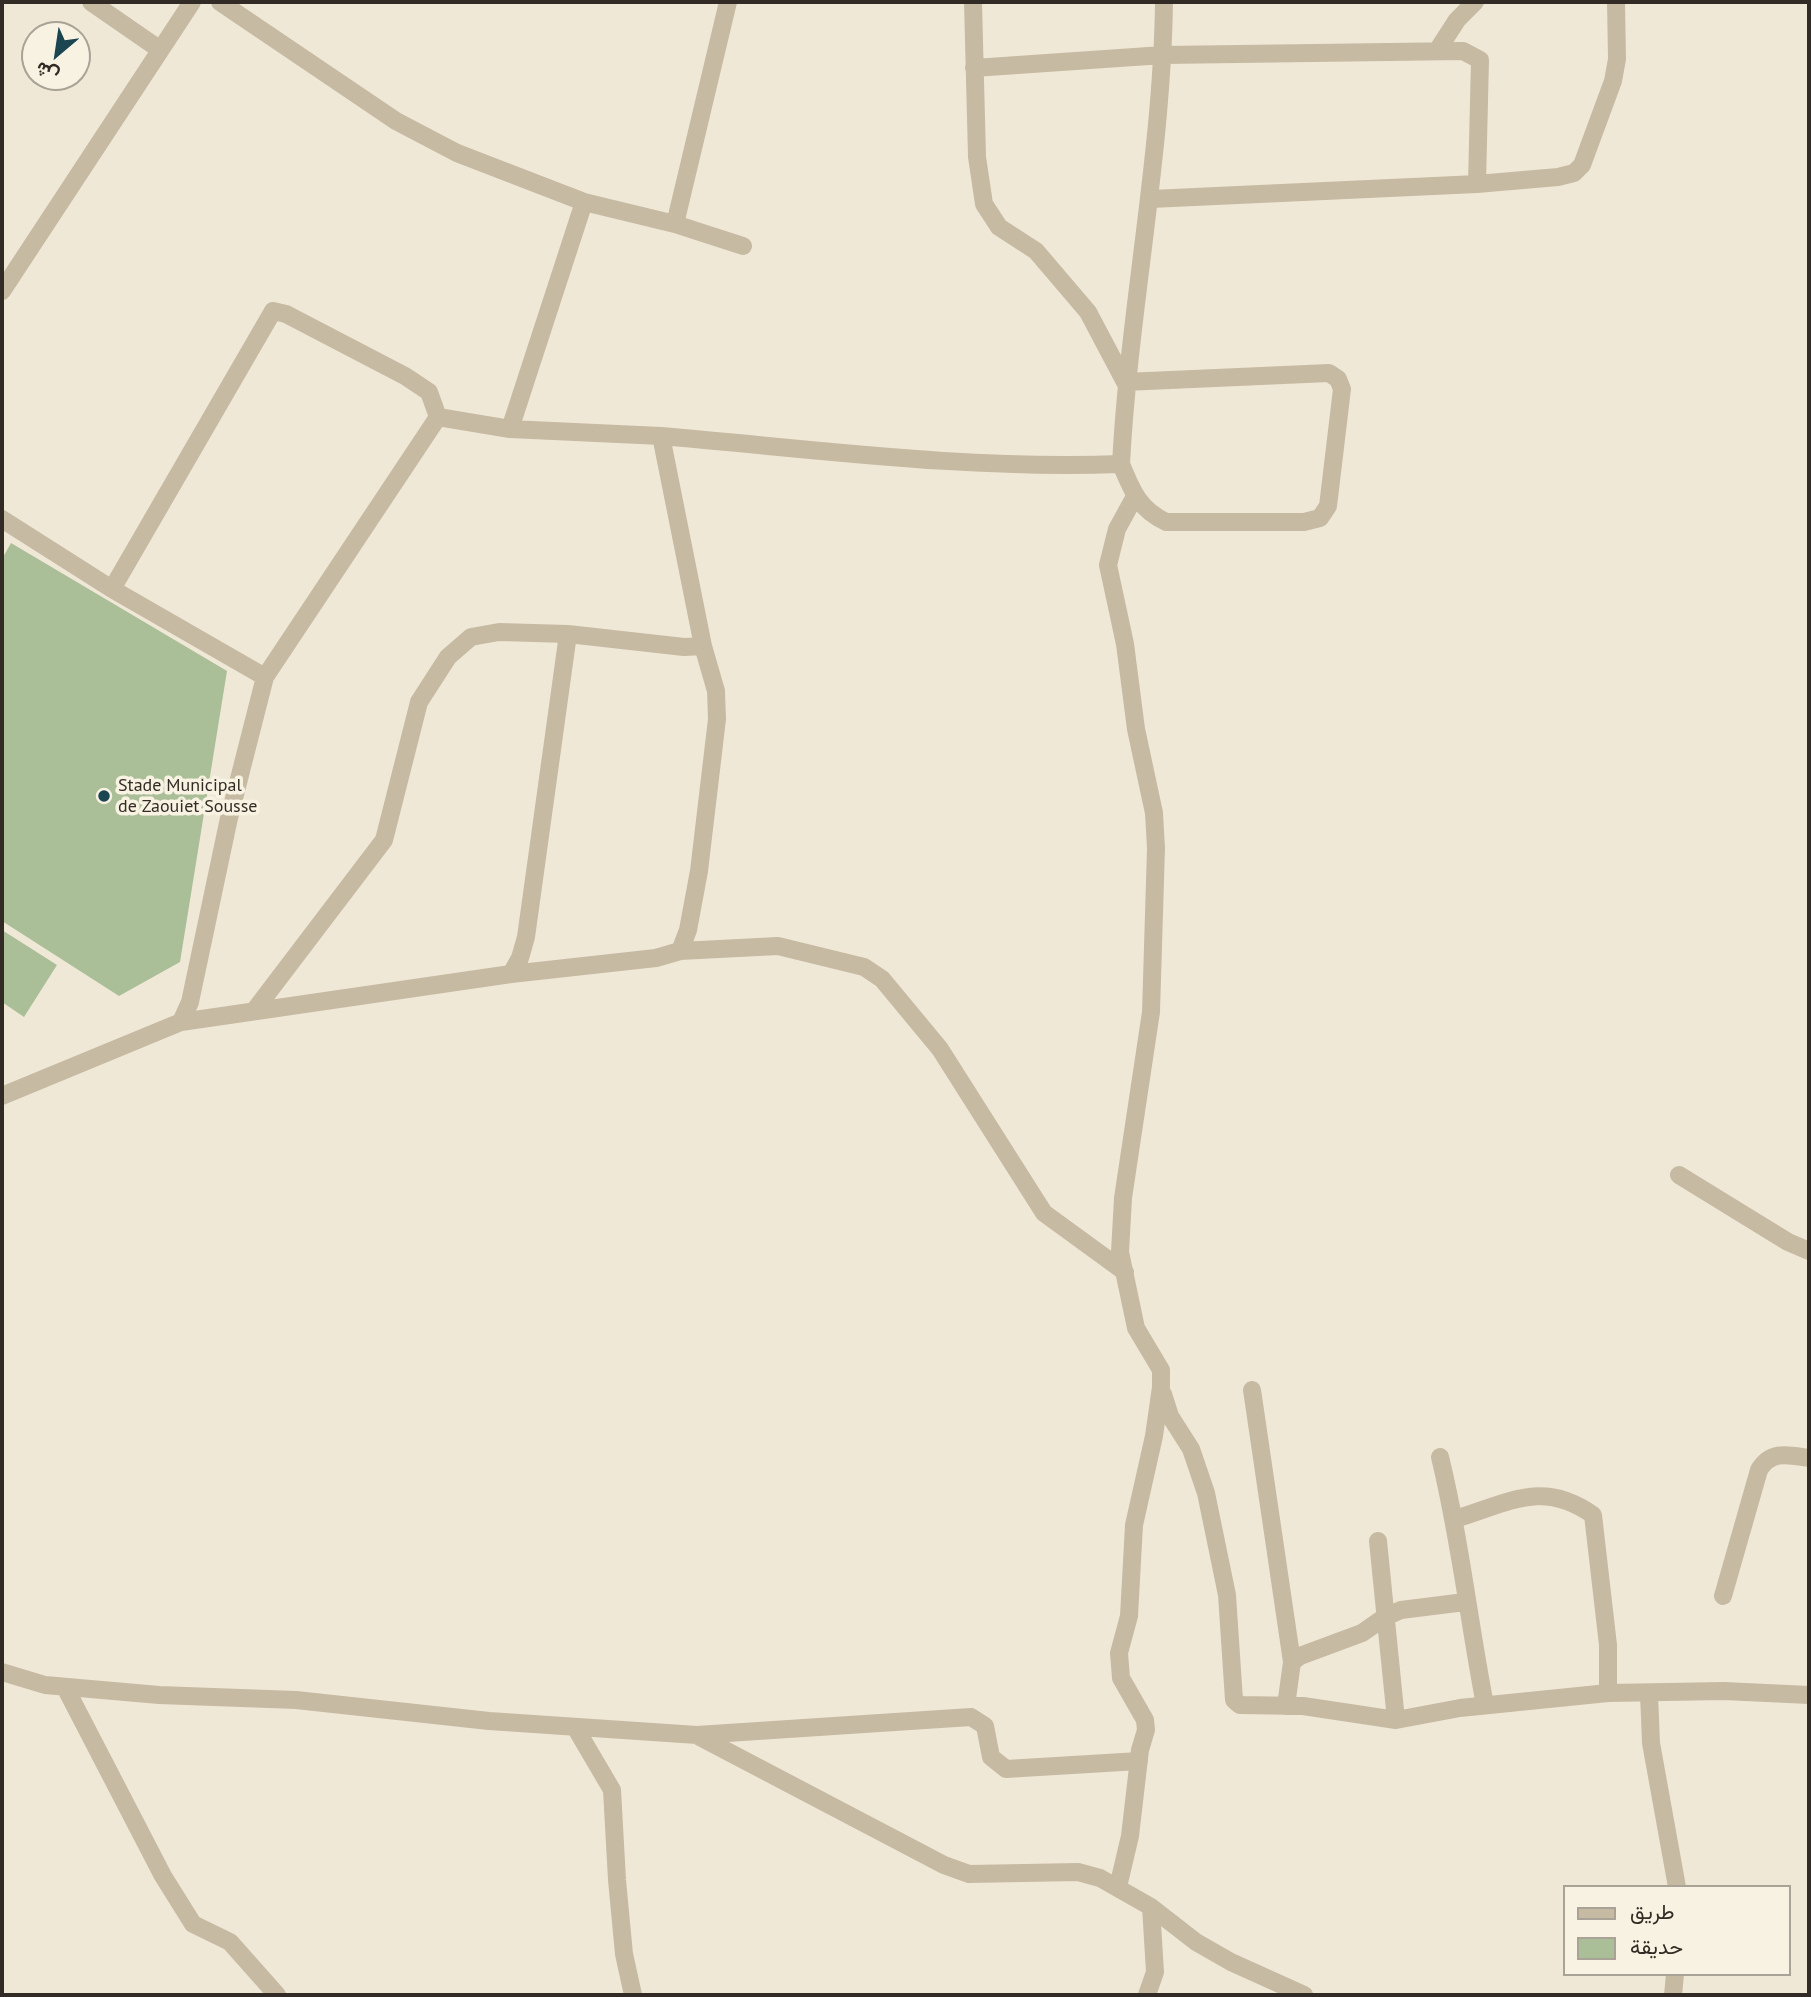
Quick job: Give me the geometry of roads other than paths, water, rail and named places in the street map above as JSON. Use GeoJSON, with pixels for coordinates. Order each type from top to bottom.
{"type":"FeatureCollection","features":[{"type":"Feature","properties":{"kind":"street"},"geometry":{"type":"LineString","coordinates":[[91,2],[159,49]]}},
{"type":"Feature","properties":{"kind":"street"},"geometry":{"type":"LineString","coordinates":[[2,290],[192,2]]}},
{"type":"Feature","properties":{"kind":"street"},"geometry":{"type":"LineString","coordinates":[[220,2],[396,121],[457,153],[584,202],[675,224],[743,246]]}},
{"type":"Feature","properties":{"kind":"street"},"geometry":{"type":"LineString","coordinates":[[675,224],[728,2]]}},
{"type":"Feature","properties":{"kind":"street"},"geometry":{"type":"LineString","coordinates":[[973,2],[976,157],[984,204],[999,227],[1036,251],[1088,312],[1125,382]]}},
{"type":"Feature","properties":{"kind":"street"},"geometry":{"type":"LineString","coordinates":[[1125,382],[1329,373],[1338,379],[1342,388],[1328,506],[1320,518],[1304,522],[1166,522],[1152,515],[1134,498],[1121,464],[1125,382],[1151,199],[1163,55],[1164,2]]}},
{"type":"Feature","properties":{"kind":"street"},"geometry":{"type":"LineString","coordinates":[[1437,51],[1457,20],[1475,2]]}},
{"type":"Feature","properties":{"kind":"street"},"geometry":{"type":"LineString","coordinates":[[1151,199],[1477,184],[1558,177],[1574,173],[1582,165],[1613,80],[1617,59],[1616,2]]}},
{"type":"Feature","properties":{"kind":"street"},"geometry":{"type":"LineString","coordinates":[[974,68],[1163,55],[1463,51],[1480,61],[1477,184]]}},
{"type":"Feature","properties":{"kind":"street"},"geometry":{"type":"LineString","coordinates":[[510,429],[584,202]]}},
{"type":"Feature","properties":{"kind":"street"},"geometry":{"type":"LineString","coordinates":[[112,589],[273,311],[286,314],[405,376],[429,392],[438,417]]}},
{"type":"Feature","properties":{"kind":"street"},"geometry":{"type":"LineString","coordinates":[[438,417],[510,429],[661,436],[975,463],[1097,468],[1121,464]]}},
{"type":"Feature","properties":{"kind":"street"},"geometry":{"type":"LineString","coordinates":[[181,1021],[190,1002],[229,818],[265,677],[438,417]]}},
{"type":"Feature","properties":{"kind":"street"},"geometry":{"type":"LineString","coordinates":[[661,436],[703,646],[716,691],[717,719],[699,871],[688,930],[680,951]]}},
{"type":"Feature","properties":{"kind":"street"},"geometry":{"type":"LineString","coordinates":[[1118,1887],[1130,1836],[1139,1761],[1146,1730],[1145,1720],[1121,1678],[1119,1653],[1129,1616],[1134,1525],[1157,1424],[1161,1387],[1161,1370],[1136,1328],[1120,1233],[1151,1012],[1156,848],[1154,813],[1136,729],[1125,644],[1108,565],[1117,529],[1134,498]]}},
{"type":"Feature","properties":{"kind":"street"},"geometry":{"type":"LineString","coordinates":[[2,519],[112,589],[265,677]]}},
{"type":"Feature","properties":{"kind":"street"},"geometry":{"type":"LineString","coordinates":[[254,1011],[384,839],[419,702],[448,657],[471,637],[499,632],[568,634],[684,647],[703,646]]}},
{"type":"Feature","properties":{"kind":"street"},"geometry":{"type":"LineString","coordinates":[[511,974],[520,958],[526,937],[568,634]]}},
{"type":"Feature","properties":{"kind":"street"},"geometry":{"type":"LineString","coordinates":[[2,1096],[181,1021],[511,974],[656,958],[680,951],[778,946],[864,967],[882,979],[940,1049],[1044,1213],[1125,1272]]}},
{"type":"Feature","properties":{"kind":"street"},"geometry":{"type":"LineString","coordinates":[[1679,1175],[1788,1242],[1809,1251]]}},
{"type":"Feature","properties":{"kind":"street"},"geometry":{"type":"LineString","coordinates":[[1161,1387],[1170,1416],[1194,1457],[1209,1504],[1227,1595],[1234,1700],[1240,1705],[1286,1706],[1396,1720],[1485,1705],[1608,1693],[1724,1691],[1809,1695]]}},
{"type":"Feature","properties":{"kind":"street"},"geometry":{"type":"LineString","coordinates":[[1252,1390],[1292,1662],[1286,1706]]}},
{"type":"Feature","properties":{"kind":"street"},"geometry":{"type":"LineString","coordinates":[[1723,1596],[1759,1470],[1766,1459],[1774,1455],[1809,1458]]}},
{"type":"Feature","properties":{"kind":"street"},"geometry":{"type":"LineString","coordinates":[[1440,1457],[1455,1519],[1465,1602],[1485,1705]]}},
{"type":"Feature","properties":{"kind":"street"},"geometry":{"type":"LineString","coordinates":[[1455,1519],[1542,1494],[1559,1496],[1592,1515],[1607,1634],[1608,1693]]}},
{"type":"Feature","properties":{"kind":"street"},"geometry":{"type":"LineString","coordinates":[[1378,1541],[1396,1720]]}},
{"type":"Feature","properties":{"kind":"street"},"geometry":{"type":"LineString","coordinates":[[1292,1662],[1300,1656],[1363,1633],[1385,1616],[1424,1605],[1465,1602]]}},
{"type":"Feature","properties":{"kind":"street"},"geometry":{"type":"LineString","coordinates":[[2,1672],[45,1685],[65,1687],[296,1700],[575,1727],[697,1735],[961,1716],[981,1721],[985,1726],[990,1757],[1006,1769],[1139,1761]]}},
{"type":"Feature","properties":{"kind":"street"},"geometry":{"type":"LineString","coordinates":[[65,1687],[163,1876],[193,1924],[230,1942],[277,1995]]}},
{"type":"Feature","properties":{"kind":"street"},"geometry":{"type":"LineString","coordinates":[[1649,1693],[1651,1743],[1676,1885]]}},
{"type":"Feature","properties":{"kind":"street"},"geometry":{"type":"LineString","coordinates":[[575,1727],[612,1790],[619,1905],[633,1995]]}},
{"type":"Feature","properties":{"kind":"street"},"geometry":{"type":"LineString","coordinates":[[697,1735],[944,1865],[969,1874],[1078,1872],[1118,1887],[1151,1907],[1196,1942],[1231,1962],[1304,1995]]}},
{"type":"Feature","properties":{"kind":"street"},"geometry":{"type":"LineString","coordinates":[[1147,1995],[1155,1972],[1151,1907]]}},
{"type":"Feature","properties":{"kind":"street"},"geometry":{"type":"LineString","coordinates":[[1673,1995],[1675,1976]]}},
{"type":"Feature","properties":{"kind":"place","name":"Stade Municipal de Zaouiet Sousse"},"geometry":{"type":"Point","coordinates":[104,796]}}]}
